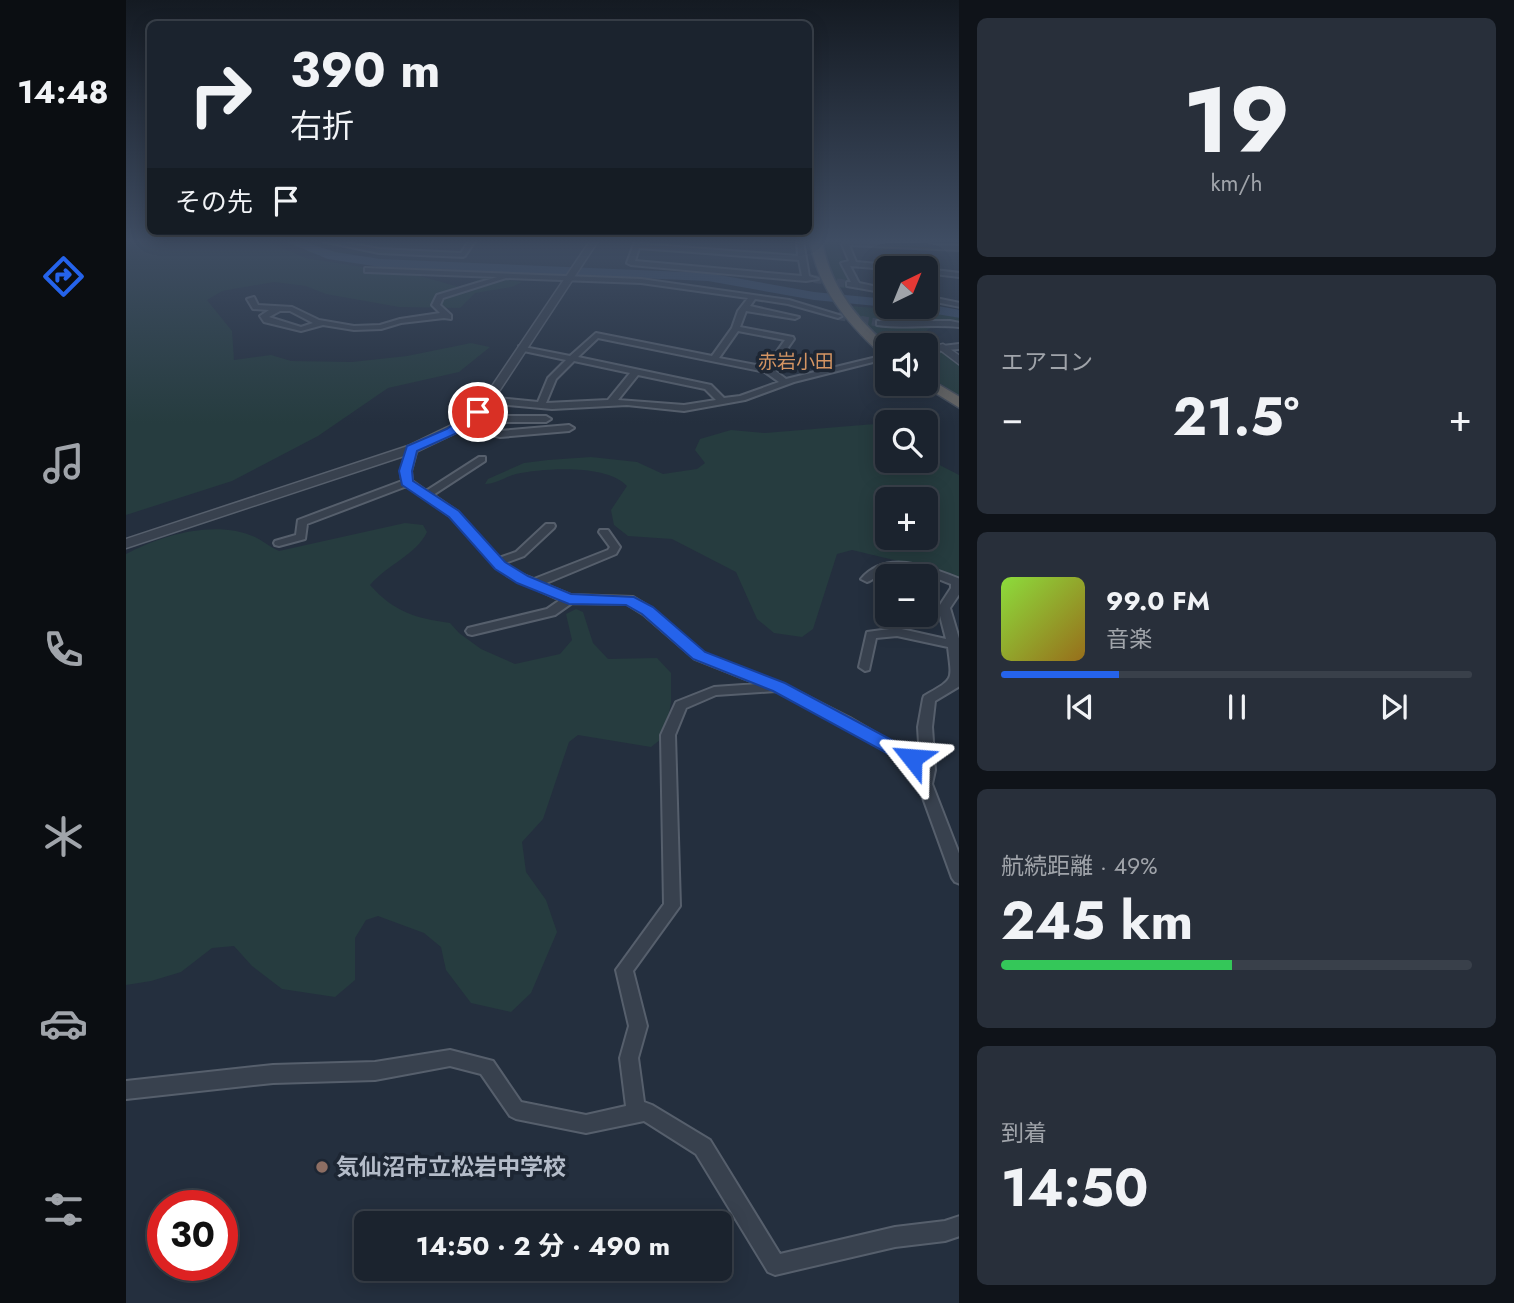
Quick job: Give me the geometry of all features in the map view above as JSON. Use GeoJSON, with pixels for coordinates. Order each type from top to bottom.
{"type":"FeatureCollection","features":[{"type":"Feature","properties":{"kind":"highway"},"geometry":{"type":"LineString","coordinates":[[837,302],[843,313],[861,328],[875,345]]}},
{"type":"Feature","properties":{"kind":"highway"},"geometry":{"type":"LineString","coordinates":[[938,390],[959,404]]}},
{"type":"Feature","properties":{"kind":"street"},"geometry":{"type":"LineString","coordinates":[[253,302],[258,307],[284,308],[322,323],[367,328],[447,316]]}},
{"type":"Feature","properties":{"kind":"street"},"geometry":{"type":"LineString","coordinates":[[437,302],[436,305],[447,316]]}},
{"type":"Feature","properties":{"kind":"street"},"geometry":{"type":"LineString","coordinates":[[126,544],[412,449],[462,425],[488,400],[553,302]]}},
{"type":"Feature","properties":{"kind":"street"},"geometry":{"type":"LineString","coordinates":[[714,359],[736,328],[749,302]]}},
{"type":"Feature","properties":{"kind":"street"},"geometry":{"type":"LineString","coordinates":[[788,302],[843,313]]}},
{"type":"Feature","properties":{"kind":"street"},"geometry":{"type":"LineString","coordinates":[[745,307],[795,317]]}},
{"type":"Feature","properties":{"kind":"street"},"geometry":{"type":"LineString","coordinates":[[284,308],[264,316],[267,320],[301,329],[322,323]]}},
{"type":"Feature","properties":{"kind":"street"},"geometry":{"type":"LineString","coordinates":[[880,323],[941,322],[959,325]]}},
{"type":"Feature","properties":{"kind":"street"},"geometry":{"type":"LineString","coordinates":[[736,328],[790,339],[768,370]]}},
{"type":"Feature","properties":{"kind":"street"},"geometry":{"type":"LineString","coordinates":[[541,405],[552,378],[596,335],[768,370],[785,382]]}},
{"type":"Feature","properties":{"kind":"street"},"geometry":{"type":"LineString","coordinates":[[938,348],[959,346]]}},
{"type":"Feature","properties":{"kind":"street"},"geometry":{"type":"LineString","coordinates":[[943,347],[959,362]]}},
{"type":"Feature","properties":{"kind":"street"},"geometry":{"type":"LineString","coordinates":[[522,348],[708,387],[723,402]]}},
{"type":"Feature","properties":{"kind":"street"},"geometry":{"type":"LineString","coordinates":[[488,400],[541,405],[611,402],[684,408],[750,396],[785,382],[875,358]]}},
{"type":"Feature","properties":{"kind":"street"},"geometry":{"type":"LineString","coordinates":[[611,402],[636,372]]}},
{"type":"Feature","properties":{"kind":"street"},"geometry":{"type":"LineString","coordinates":[[478,412],[501,419],[546,419]]}},
{"type":"Feature","properties":{"kind":"street"},"geometry":{"type":"LineString","coordinates":[[462,425],[500,434],[569,428]]}},
{"type":"Feature","properties":{"kind":"street"},"geometry":{"type":"LineString","coordinates":[[412,449],[405,471],[407,482],[454,514],[512,574],[569,599],[629,600],[647,611],[699,656],[779,687],[845,721],[928,770]]}},
{"type":"Feature","properties":{"kind":"street"},"geometry":{"type":"LineString","coordinates":[[425,496],[482,458]]}},
{"type":"Feature","properties":{"kind":"street"},"geometry":{"type":"LineString","coordinates":[[279,543],[301,537],[302,522],[342,510],[360,499],[407,482]]}},
{"type":"Feature","properties":{"kind":"street"},"geometry":{"type":"LineString","coordinates":[[498,562],[520,554],[550,526]]}},
{"type":"Feature","properties":{"kind":"street"},"geometry":{"type":"LineString","coordinates":[[533,584],[612,552],[615,547],[604,532]]}},
{"type":"Feature","properties":{"kind":"street"},"geometry":{"type":"LineString","coordinates":[[867,579],[878,569],[890,565],[943,576],[956,582],[957,588],[944,608],[953,644],[953,661],[958,674],[954,684],[929,699],[925,727],[928,770],[925,784],[959,878]]}},
{"type":"Feature","properties":{"kind":"street"},"geometry":{"type":"LineString","coordinates":[[472,631],[551,612],[569,599]]}},
{"type":"Feature","properties":{"kind":"street"},"geometry":{"type":"LineString","coordinates":[[865,667],[871,635],[897,632],[953,644]]}},
{"type":"Feature","properties":{"kind":"street"},"geometry":{"type":"LineString","coordinates":[[636,1113],[629,1058],[638,1026],[624,970],[672,906],[668,735],[681,705],[714,691],[779,687]]}},
{"type":"Feature","properties":{"kind":"street"},"geometry":{"type":"LineString","coordinates":[[126,1090],[273,1074],[375,1071],[450,1058],[487,1067],[516,1110],[586,1124],[646,1111],[702,1147],[775,1265],[895,1237],[944,1231],[959,1226]]}},
{"type":"Feature","properties":{"kind":"green space"},"geometry":{"type":"Polygon","coordinates":[[[126,302],[208,302],[232,331],[234,360],[271,355],[291,361],[352,362],[407,356],[471,343],[490,347],[459,372],[388,388],[318,436],[232,481],[126,515],[126,302]]]}},
{"type":"Feature","properties":{"kind":"green space"},"geometry":{"type":"Polygon","coordinates":[[[370,302],[466,302],[460,308],[399,307],[370,302]]]}},
{"type":"Feature","properties":{"kind":"green space"},"geometry":{"type":"Polygon","coordinates":[[[849,306],[875,308],[875,319],[938,319],[938,314],[959,317],[959,325],[930,321],[884,325],[926,323],[959,328],[933,326],[924,333],[876,333],[849,306]]]}},
{"type":"Feature","properties":{"kind":"green space"},"geometry":{"type":"Polygon","coordinates":[[[938,351],[959,365],[959,396],[938,382],[938,351]]]}},
{"type":"Feature","properties":{"kind":"green space"},"geometry":{"type":"Polygon","coordinates":[[[875,424],[875,473],[938,473],[938,464],[959,475],[959,581],[953,574],[938,570],[938,564],[911,564],[852,550],[837,554],[813,629],[802,637],[774,633],[757,619],[736,572],[672,539],[628,536],[614,525],[611,510],[627,486],[618,479],[590,471],[558,469],[516,474],[485,484],[488,479],[524,463],[548,460],[591,457],[637,462],[663,474],[697,469],[705,463],[695,450],[700,439],[731,430],[765,433],[875,424]]]}},
{"type":"Feature","properties":{"kind":"green space"},"geometry":{"type":"Polygon","coordinates":[[[405,523],[423,525],[427,532],[416,547],[370,585],[397,608],[426,619],[450,623],[481,649],[515,664],[560,654],[572,640],[566,614],[576,609],[583,612],[593,643],[608,659],[657,658],[671,673],[671,702],[665,736],[651,747],[578,735],[569,742],[543,819],[522,842],[526,872],[546,900],[557,932],[531,993],[511,1012],[471,1003],[446,970],[441,947],[424,933],[378,916],[366,920],[355,938],[355,980],[335,997],[282,989],[252,966],[234,946],[212,948],[181,972],[126,985],[126,554],[155,541],[206,529],[240,532],[279,551],[405,523]]]}},
{"type":"Feature","properties":{"kind":"waterway"},"geometry":{"type":"LineString","coordinates":[[938,310],[959,314]]}},
{"type":"Feature","properties":{"kind":"tunnel"},"geometry":{"type":"LineString","coordinates":[[838,316],[880,323]]}},
{"type":"Feature","properties":{"kind":"place","name":"気仙沼市立松岩中学校"},"geometry":{"type":"Point","coordinates":[322,1167]}},
{"type":"Feature","properties":{"kind":"district","name":"赤岩小田"},"geometry":{"type":"Point","coordinates":[796,361]}},
{"type":"Feature","properties":{"kind":"route"},"geometry":{"type":"LineString","coordinates":[[478,412],[462,425],[412,449],[405,471],[407,482],[414,489],[454,514],[500,565],[523,580],[569,599],[629,600],[647,611],[699,656],[779,687],[912,758]]}}]}
